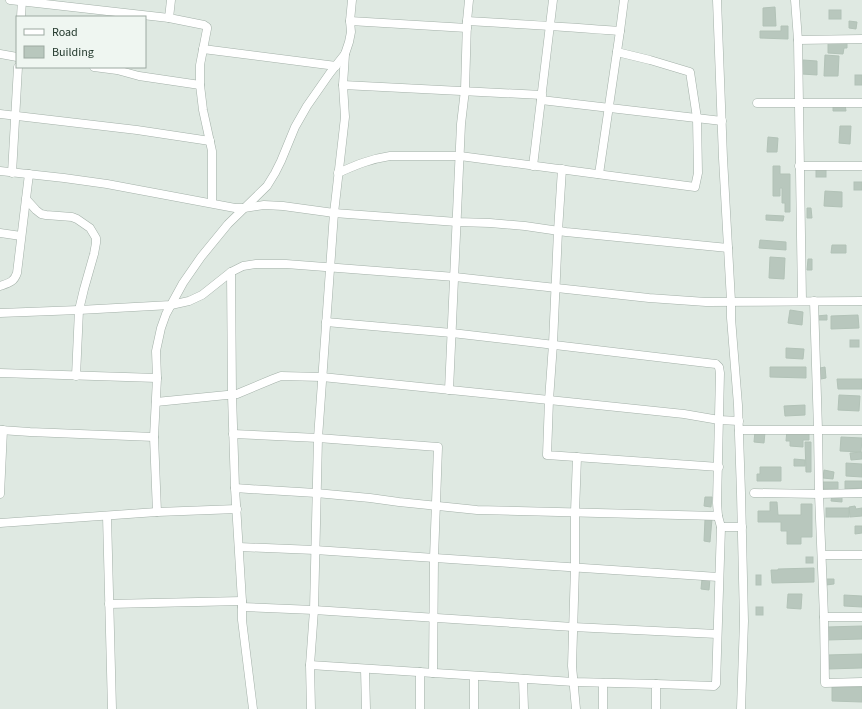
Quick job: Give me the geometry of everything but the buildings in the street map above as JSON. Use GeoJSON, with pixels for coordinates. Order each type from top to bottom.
{"type":"FeatureCollection","features":[{"type":"Feature","properties":{"kind":"street"},"geometry":{"type":"LineString","coordinates":[[10,0],[22,0],[169,18],[204,25],[206,27],[207,32],[200,65],[200,85],[203,110],[212,151],[212,203]]}},
{"type":"Feature","properties":{"kind":"street"},"geometry":{"type":"LineString","coordinates":[[21,16],[22,0]]}},
{"type":"Feature","properties":{"kind":"street"},"geometry":{"type":"LineString","coordinates":[[169,18],[171,0]]}},
{"type":"Feature","properties":{"kind":"street"},"geometry":{"type":"LineString","coordinates":[[311,709],[310,665],[314,610],[318,438],[334,213],[345,117],[343,85],[345,54],[351,32],[350,22],[352,0],[346,0]]}},
{"type":"Feature","properties":{"kind":"street"},"geometry":{"type":"LineString","coordinates":[[449,390],[461,124],[465,90],[469,0]]}},
{"type":"Feature","properties":{"kind":"street"},"geometry":{"type":"LineString","coordinates":[[533,166],[553,0]]}},
{"type":"Feature","properties":{"kind":"street"},"geometry":{"type":"LineString","coordinates":[[599,174],[624,0]]}},
{"type":"Feature","properties":{"kind":"street"},"geometry":{"type":"LineString","coordinates":[[717,0],[731,318],[739,426],[744,620],[741,709]]}},
{"type":"Feature","properties":{"kind":"street"},"geometry":{"type":"LineString","coordinates":[[795,0],[798,40],[802,301]]}},
{"type":"Feature","properties":{"kind":"street"},"geometry":{"type":"LineString","coordinates":[[350,22],[530,25],[620,31]]}},
{"type":"Feature","properties":{"kind":"street"},"geometry":{"type":"LineString","coordinates":[[798,40],[862,39]]}},
{"type":"Feature","properties":{"kind":"street"},"geometry":{"type":"LineString","coordinates":[[203,49],[336,66]]}},
{"type":"Feature","properties":{"kind":"street"},"geometry":{"type":"LineString","coordinates":[[338,173],[364,162],[390,156],[460,156],[695,187],[698,173],[697,118],[690,72],[617,52]]}},
{"type":"Feature","properties":{"kind":"street"},"geometry":{"type":"LineString","coordinates":[[0,54],[16,57]]}},
{"type":"Feature","properties":{"kind":"street"},"geometry":{"type":"LineString","coordinates":[[156,512],[154,437],[158,378],[156,351],[161,328],[170,305],[201,257],[228,224],[267,186],[281,161],[295,127],[307,106],[345,54]]}},
{"type":"Feature","properties":{"kind":"street"},"geometry":{"type":"LineString","coordinates":[[12,173],[18,68]]}},
{"type":"Feature","properties":{"kind":"street"},"geometry":{"type":"LineString","coordinates":[[102,68],[117,70],[139,76],[200,85]]}},
{"type":"Feature","properties":{"kind":"street"},"geometry":{"type":"LineString","coordinates":[[343,85],[465,90],[541,97],[609,108],[722,121]]}},
{"type":"Feature","properties":{"kind":"street"},"geometry":{"type":"LineString","coordinates":[[757,103],[862,103]]}},
{"type":"Feature","properties":{"kind":"street"},"geometry":{"type":"LineString","coordinates":[[0,114],[137,130],[210,141]]}},
{"type":"Feature","properties":{"kind":"street"},"geometry":{"type":"LineString","coordinates":[[799,166],[862,166]]}},
{"type":"Feature","properties":{"kind":"street"},"geometry":{"type":"LineString","coordinates":[[562,169],[547,455],[718,467]]}},
{"type":"Feature","properties":{"kind":"street"},"geometry":{"type":"LineString","coordinates":[[0,171],[107,184],[244,208],[270,205],[334,213],[490,223],[728,248]]}},
{"type":"Feature","properties":{"kind":"street"},"geometry":{"type":"LineString","coordinates":[[0,286],[9,283],[15,278],[17,273],[29,174]]}},
{"type":"Feature","properties":{"kind":"street"},"geometry":{"type":"LineString","coordinates":[[26,199],[40,214],[72,217],[77,219],[90,228],[96,238],[96,248],[79,310],[76,376]]}},
{"type":"Feature","properties":{"kind":"street"},"geometry":{"type":"LineString","coordinates":[[0,233],[22,236]]}},
{"type":"Feature","properties":{"kind":"street"},"geometry":{"type":"LineString","coordinates":[[0,313],[170,305],[189,301],[202,295],[231,272],[243,266],[256,264],[286,264],[454,277],[556,289],[706,302],[862,301]]}},
{"type":"Feature","properties":{"kind":"street"},"geometry":{"type":"LineString","coordinates":[[231,272],[232,395],[235,488],[242,620],[253,709]]}},
{"type":"Feature","properties":{"kind":"street"},"geometry":{"type":"LineString","coordinates":[[814,301],[825,683],[862,682]]}},
{"type":"Feature","properties":{"kind":"street"},"geometry":{"type":"LineString","coordinates":[[310,665],[574,682],[714,686],[716,684],[720,527],[717,503],[720,373],[719,367],[716,364],[452,333],[326,322]]}},
{"type":"Feature","properties":{"kind":"street"},"geometry":{"type":"LineString","coordinates":[[0,373],[158,378]]}},
{"type":"Feature","properties":{"kind":"street"},"geometry":{"type":"LineString","coordinates":[[156,402],[232,395],[282,376],[322,378],[449,390],[684,414],[718,420],[739,426],[818,430],[862,430]]}},
{"type":"Feature","properties":{"kind":"street"},"geometry":{"type":"LineString","coordinates":[[0,494],[1,430],[154,437]]}},
{"type":"Feature","properties":{"kind":"street"},"geometry":{"type":"LineString","coordinates":[[233,434],[318,438],[438,447],[434,558],[433,673]]}},
{"type":"Feature","properties":{"kind":"street"},"geometry":{"type":"LineString","coordinates":[[576,709],[572,666],[575,567],[574,512],[578,457]]}},
{"type":"Feature","properties":{"kind":"street"},"geometry":{"type":"LineString","coordinates":[[235,488],[370,498],[436,506],[488,510],[718,516]]}},
{"type":"Feature","properties":{"kind":"street"},"geometry":{"type":"LineString","coordinates":[[754,493],[862,493]]}},
{"type":"Feature","properties":{"kind":"street"},"geometry":{"type":"LineString","coordinates":[[0,524],[156,512],[237,509]]}},
{"type":"Feature","properties":{"kind":"street"},"geometry":{"type":"LineString","coordinates":[[107,516],[112,709]]}},
{"type":"Feature","properties":{"kind":"street"},"geometry":{"type":"LineString","coordinates":[[720,527],[742,527]]}},
{"type":"Feature","properties":{"kind":"street"},"geometry":{"type":"LineString","coordinates":[[239,548],[315,550],[718,577]]}},
{"type":"Feature","properties":{"kind":"street"},"geometry":{"type":"LineString","coordinates":[[822,555],[862,555]]}},
{"type":"Feature","properties":{"kind":"street"},"geometry":{"type":"LineString","coordinates":[[109,604],[242,604],[573,627],[717,634]]}},
{"type":"Feature","properties":{"kind":"street"},"geometry":{"type":"LineString","coordinates":[[824,617],[862,617]]}},
{"type":"Feature","properties":{"kind":"street"},"geometry":{"type":"LineString","coordinates":[[365,669],[366,709]]}},
{"type":"Feature","properties":{"kind":"street"},"geometry":{"type":"LineString","coordinates":[[420,672],[420,709]]}},
{"type":"Feature","properties":{"kind":"street"},"geometry":{"type":"LineString","coordinates":[[474,676],[474,709]]}},
{"type":"Feature","properties":{"kind":"street"},"geometry":{"type":"LineString","coordinates":[[523,679],[524,709]]}},
{"type":"Feature","properties":{"kind":"street"},"geometry":{"type":"LineString","coordinates":[[603,709],[604,683]]}},
{"type":"Feature","properties":{"kind":"street"},"geometry":{"type":"LineString","coordinates":[[656,684],[656,709]]}}]}
